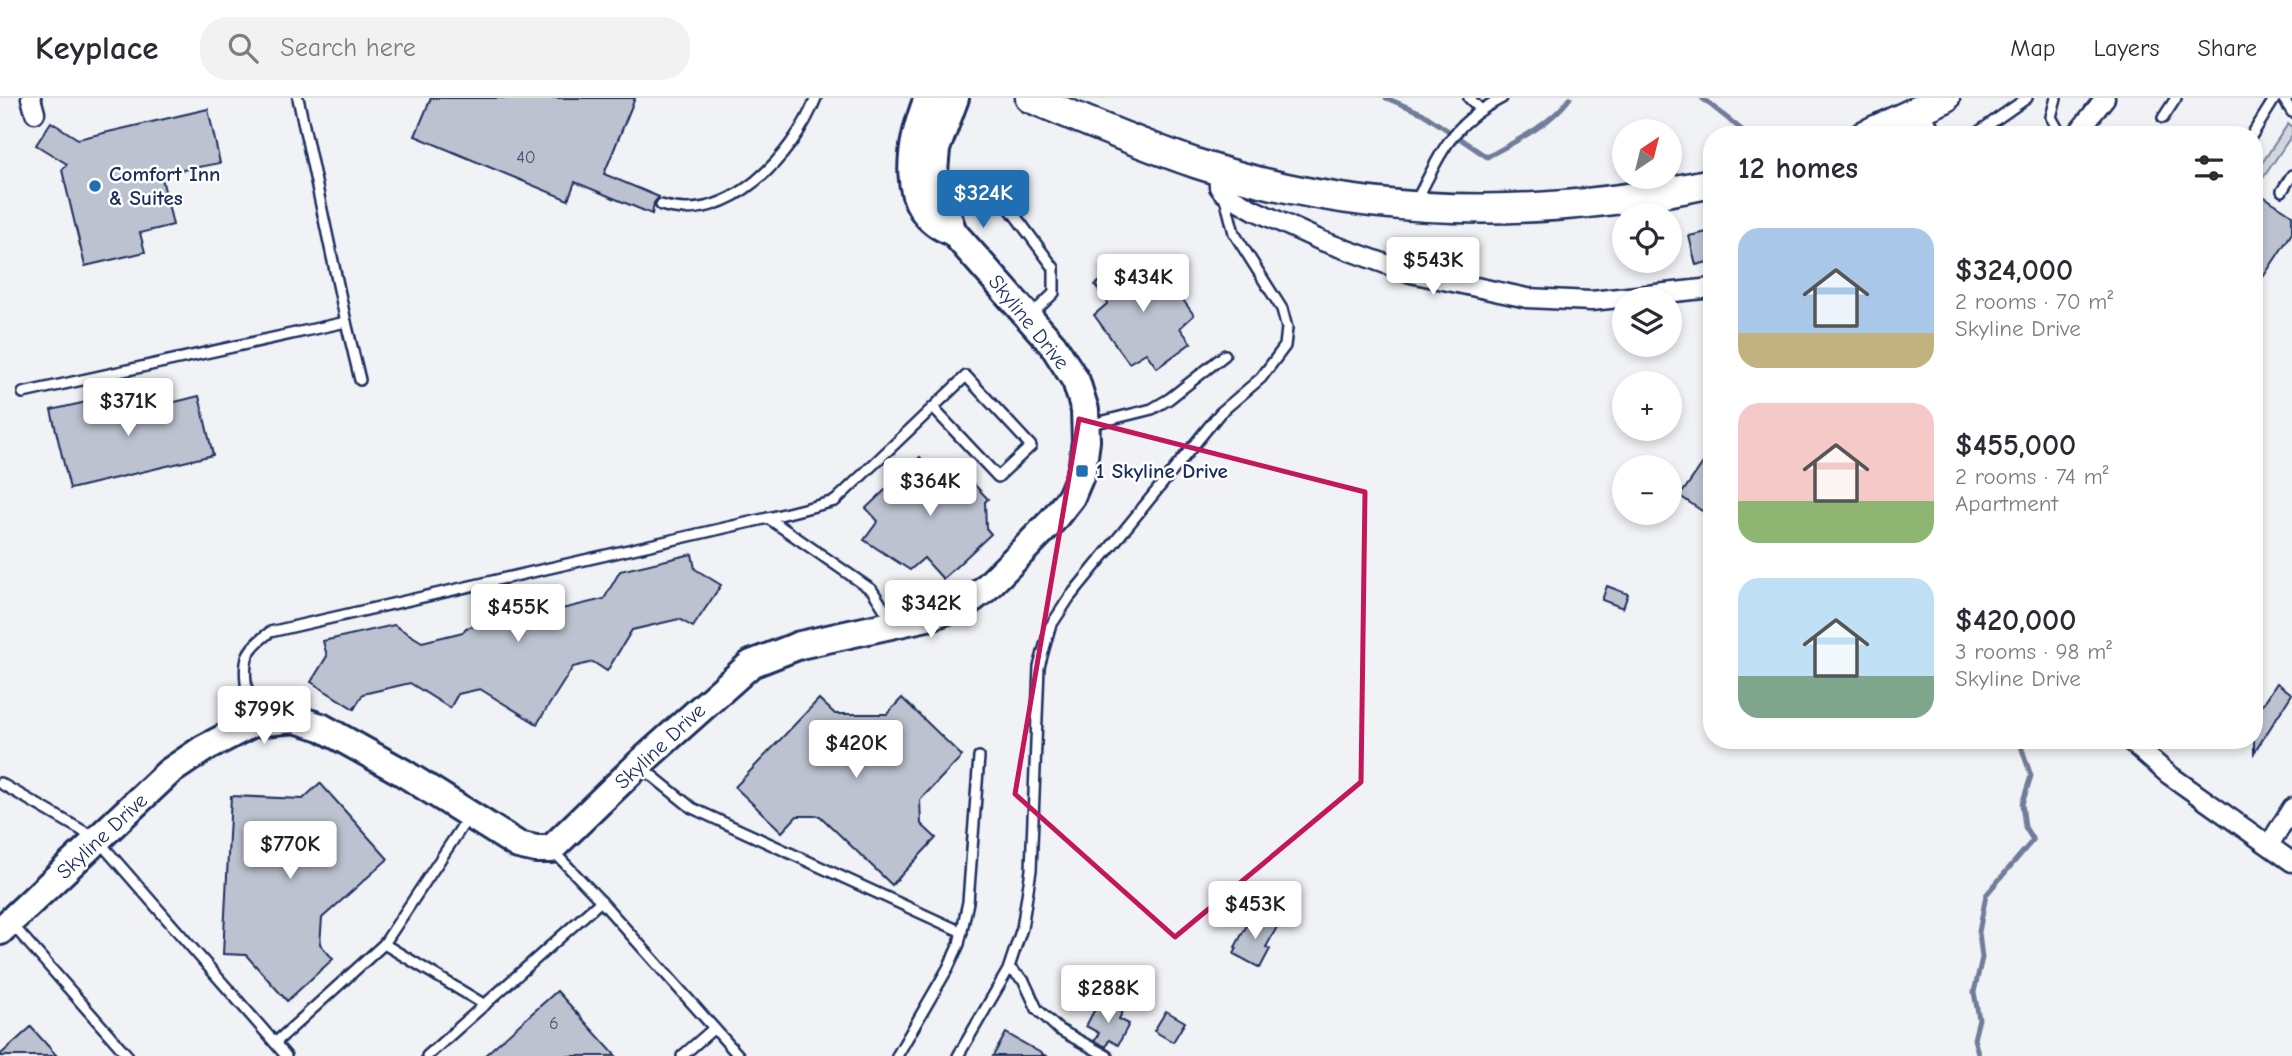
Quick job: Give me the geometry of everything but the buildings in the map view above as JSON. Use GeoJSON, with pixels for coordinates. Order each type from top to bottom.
{"type":"FeatureCollection","features":[{"type":"Feature","properties":{"kind":"main road"},"geometry":{"type":"LineString","coordinates":[[1030,98],[1221,182],[1413,207],[1494,210],[1571,206],[1703,185]]}},
{"type":"Feature","properties":{"kind":"main road"},"geometry":{"type":"LineString","coordinates":[[1885,126],[1935,103]]}},
{"type":"Feature","properties":{"kind":"street","name":"Skyline Drive"},"geometry":{"type":"LineString","coordinates":[[928,98],[913,147],[914,185],[927,217],[936,225],[953,232]]}},
{"type":"Feature","properties":{"kind":"street","name":"Skyline Drive"},"geometry":{"type":"LineString","coordinates":[[5,927],[169,772],[203,749],[253,723],[295,719],[321,727],[402,772],[518,845],[551,849],[638,765],[751,664],[800,645],[943,613],[965,604],[991,583],[1063,509],[1077,485],[1085,456],[1087,425],[1076,380],[1061,356],[953,232],[936,181],[934,160],[954,98]]}},
{"type":"Feature","properties":{"kind":"street"},"geometry":{"type":"LineString","coordinates":[[2083,126],[2105,98]]}},
{"type":"Feature","properties":{"kind":"street"},"geometry":{"type":"LineString","coordinates":[[1221,182],[1264,215],[1411,273],[1527,298],[1591,301],[1703,289]]}},
{"type":"Feature","properties":{"kind":"street"},"geometry":{"type":"LineString","coordinates":[[2139,749],[2168,774],[2292,862]]}},
{"type":"Feature","properties":{"kind":"street"},"geometry":{"type":"LineString","coordinates":[[2269,845],[2292,808]]}},
{"type":"Feature","properties":{"kind":"lane"},"geometry":{"type":"LineString","coordinates":[[298,98],[359,380]]}},
{"type":"Feature","properties":{"kind":"lane"},"geometry":{"type":"LineString","coordinates":[[661,205],[691,210],[711,207],[748,186],[799,133],[816,98]]}},
{"type":"Feature","properties":{"kind":"lane"},"geometry":{"type":"LineString","coordinates":[[1469,98],[1480,109]]}},
{"type":"Feature","properties":{"kind":"lane"},"geometry":{"type":"LineString","coordinates":[[1413,207],[1445,146],[1464,122],[1480,109],[1502,98]]}},
{"type":"Feature","properties":{"kind":"lane"},"geometry":{"type":"LineString","coordinates":[[1987,126],[2027,98]]}},
{"type":"Feature","properties":{"kind":"lane"},"geometry":{"type":"LineString","coordinates":[[2056,98],[2051,117],[2056,126]]}},
{"type":"Feature","properties":{"kind":"lane"},"geometry":{"type":"LineString","coordinates":[[2163,118],[2176,98]]}},
{"type":"Feature","properties":{"kind":"lane"},"geometry":{"type":"LineString","coordinates":[[2258,126],[2276,98]]}},
{"type":"Feature","properties":{"kind":"lane"},"geometry":{"type":"LineString","coordinates":[[2283,98],[2292,112]]}},
{"type":"Feature","properties":{"kind":"lane"},"geometry":{"type":"LineString","coordinates":[[1935,103],[1936,126]]}},
{"type":"Feature","properties":{"kind":"lane"},"geometry":{"type":"LineString","coordinates":[[2282,191],[2292,175]]}},
{"type":"Feature","properties":{"kind":"lane"},"geometry":{"type":"LineString","coordinates":[[958,1056],[1009,968],[1023,928],[1031,870],[1039,667],[1050,627],[1069,597],[1220,413],[1261,378],[1284,346],[1287,328],[1282,309],[1234,233],[1221,182]]}},
{"type":"Feature","properties":{"kind":"lane"},"geometry":{"type":"LineString","coordinates":[[1011,210],[1054,268],[1054,293],[1029,318]]}},
{"type":"Feature","properties":{"kind":"lane"},"geometry":{"type":"LineString","coordinates":[[23,393],[346,322]]}},
{"type":"Feature","properties":{"kind":"lane"},"geometry":{"type":"LineString","coordinates":[[1087,425],[1152,409],[1169,399],[1224,355]]}},
{"type":"Feature","properties":{"kind":"lane"},"geometry":{"type":"LineString","coordinates":[[253,723],[247,685],[247,656],[260,639],[270,632],[768,519],[835,501],[966,376],[1031,446],[998,477],[933,408]]}},
{"type":"Feature","properties":{"kind":"lane"},"geometry":{"type":"LineString","coordinates":[[768,519],[872,590],[895,624]]}},
{"type":"Feature","properties":{"kind":"lane"},"geometry":{"type":"LineString","coordinates":[[897,1056],[948,968],[962,932],[968,902],[979,757]]}},
{"type":"Feature","properties":{"kind":"lane"},"geometry":{"type":"LineString","coordinates":[[638,765],[692,808],[962,932]]}},
{"type":"Feature","properties":{"kind":"lane"},"geometry":{"type":"LineString","coordinates":[[0,783],[97,839],[286,1056]]}},
{"type":"Feature","properties":{"kind":"lane"},"geometry":{"type":"LineString","coordinates":[[275,1043],[384,944],[470,815]]}},
{"type":"Feature","properties":{"kind":"lane"},"geometry":{"type":"LineString","coordinates":[[551,849],[601,901],[738,1056]]}},
{"type":"Feature","properties":{"kind":"lane"},"geometry":{"type":"LineString","coordinates":[[428,1056],[601,901]]}},
{"type":"Feature","properties":{"kind":"lane"},"geometry":{"type":"LineString","coordinates":[[5,927],[128,1056]]}},
{"type":"Feature","properties":{"kind":"lane"},"geometry":{"type":"LineString","coordinates":[[384,944],[485,1005]]}},
{"type":"Feature","properties":{"kind":"lane"},"geometry":{"type":"LineString","coordinates":[[1009,968],[1024,981],[1037,1009],[1058,1028],[1107,1056]]}},
{"type":"Feature","properties":{"kind":"lane"},"geometry":{"type":"LineString","coordinates":[[682,1056],[713,1029]]}},
{"type":"Feature","properties":{"kind":"highlighted area"},"geometry":{"type":"Polygon","coordinates":[[[1079,419],[1365,492],[1361,782],[1175,937],[1015,794],[1079,419]]]}},
{"type":"Feature","properties":{"kind":"shaded area"},"geometry":{"type":"Polygon","coordinates":[[[2288,124],[2292,127],[2292,135],[2263,178],[2263,162],[2288,124]]]}},
{"type":"Feature","properties":{"kind":"waterway"},"geometry":{"type":"LineString","coordinates":[[1386,98],[1422,113],[1487,157],[1543,124],[1570,98]]}},
{"type":"Feature","properties":{"kind":"waterway"},"geometry":{"type":"LineString","coordinates":[[1702,98],[1737,126]]}},
{"type":"Feature","properties":{"kind":"waterway"},"geometry":{"type":"LineString","coordinates":[[1979,1056],[1974,1039],[1979,1019],[1974,992],[1982,958],[1979,932],[1986,895],[2033,840],[2025,827],[2022,804],[2031,776],[2022,749]]}},
{"type":"Feature","properties":{"kind":"place","name":"Comfort Inn & Suites"},"geometry":{"type":"Point","coordinates":[95,186]}},
{"type":"Feature","properties":{"kind":"place","name":"1 Skyline Drive"},"geometry":{"type":"Point","coordinates":[1082,471]}}]}
